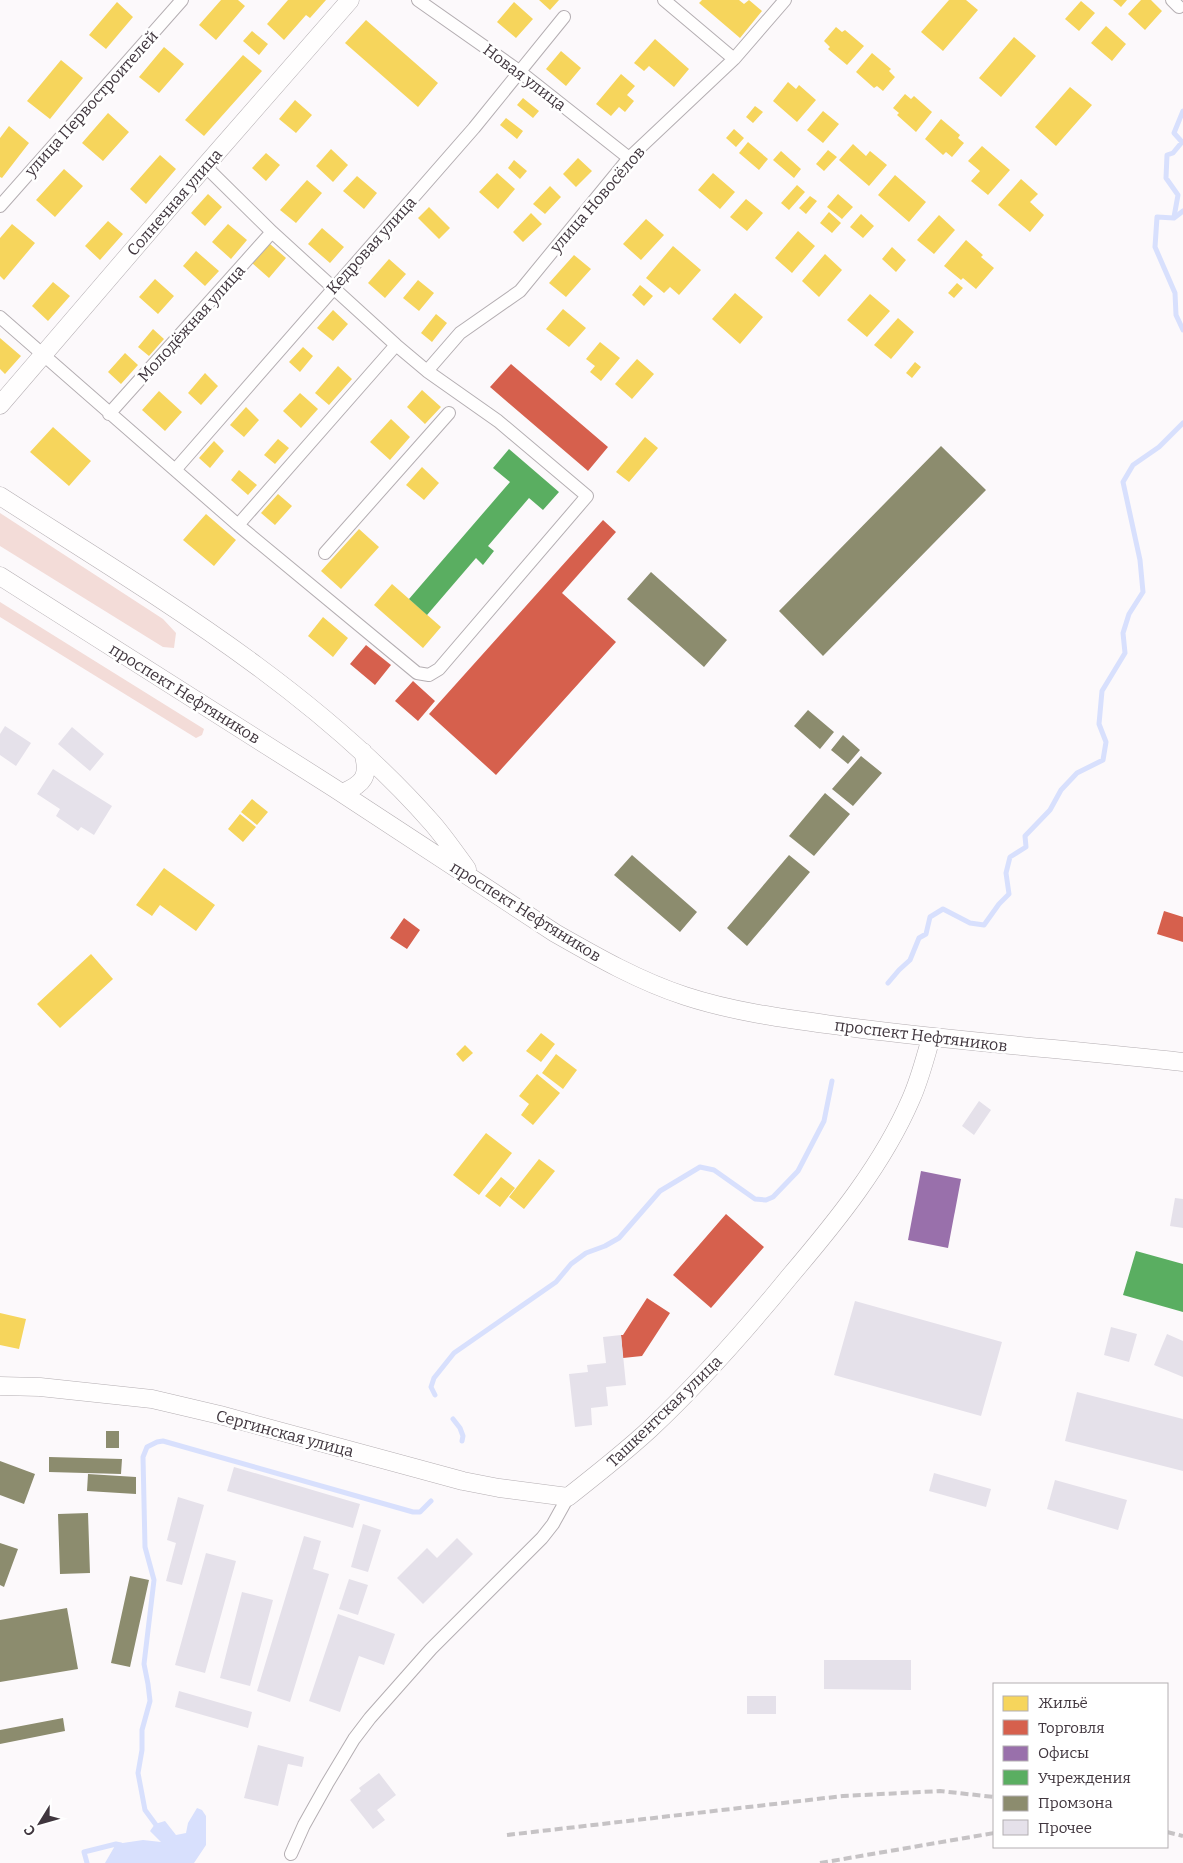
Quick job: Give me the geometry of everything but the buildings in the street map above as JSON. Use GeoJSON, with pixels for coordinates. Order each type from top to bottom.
{"type":"FeatureCollection","features":[{"type":"Feature","properties":{"kind":"main road","name":"Солнечная улица"},"geometry":{"type":"LineString","coordinates":[[0,405],[204,166],[350,0]]}},
{"type":"Feature","properties":{"kind":"main road"},"geometry":{"type":"LineString","coordinates":[[0,496],[123,575],[262,669],[313,710],[391,778],[434,825],[473,878]]}},
{"type":"Feature","properties":{"kind":"main road","name":"проспект Нефтяников"},"geometry":{"type":"LineString","coordinates":[[0,576],[342,793],[555,933],[592,955],[646,981],[684,996],[736,1010],[773,1017],[931,1038],[1183,1062]]}},
{"type":"Feature","properties":{"kind":"main road"},"geometry":{"type":"LineString","coordinates":[[342,793],[355,787],[363,780],[367,767],[363,752]]}},
{"type":"Feature","properties":{"kind":"main road","name":"Ташкентская улица"},"geometry":{"type":"LineString","coordinates":[[568,1497],[623,1453],[683,1397],[756,1318],[814,1249],[889,1143],[911,1099],[921,1074],[931,1038]]}},
{"type":"Feature","properties":{"kind":"main road","name":"Сергинская улица"},"geometry":{"type":"LineString","coordinates":[[0,1386],[40,1387],[152,1399],[220,1415],[464,1481],[499,1488],[568,1497]]}},
{"type":"Feature","properties":{"kind":"street","name":"улица Первостроителей"},"geometry":{"type":"LineString","coordinates":[[0,206],[182,0]]}},
{"type":"Feature","properties":{"kind":"street","name":"Новая улица"},"geometry":{"type":"LineString","coordinates":[[418,0],[519,71],[629,158]]}},
{"type":"Feature","properties":{"kind":"street"},"geometry":{"type":"LineString","coordinates":[[664,0],[734,60]]}},
{"type":"Feature","properties":{"kind":"street","name":"улица Новосёлов"},"geometry":{"type":"LineString","coordinates":[[427,371],[460,333],[520,291],[629,158],[734,60],[785,0]]}},
{"type":"Feature","properties":{"kind":"street","name":"Кедровая улица"},"geometry":{"type":"LineString","coordinates":[[175,470],[474,128],[564,17]]}},
{"type":"Feature","properties":{"kind":"street"},"geometry":{"type":"LineString","coordinates":[[0,317],[238,525],[416,673],[429,674],[439,670],[587,496],[498,422],[427,371],[396,345],[272,232],[204,166]]}},
{"type":"Feature","properties":{"kind":"street","name":"Молодёжная улица"},"geometry":{"type":"LineString","coordinates":[[109,414],[272,232]]}},
{"type":"Feature","properties":{"kind":"street"},"geometry":{"type":"LineString","coordinates":[[238,525],[396,345]]}},
{"type":"Feature","properties":{"kind":"street"},"geometry":{"type":"LineString","coordinates":[[325,553],[449,412]]}},
{"type":"Feature","properties":{"kind":"street","name":"Ташкентская улица"},"geometry":{"type":"LineString","coordinates":[[291,1854],[304,1825],[355,1737],[425,1656],[542,1538],[553,1524],[568,1497]]}},
{"type":"Feature","properties":{"kind":"shaded area"},"geometry":{"type":"Polygon","coordinates":[[[0,513],[163,619],[176,633],[174,648],[163,647],[0,546],[0,513]]]}},
{"type":"Feature","properties":{"kind":"shaded area"},"geometry":{"type":"Polygon","coordinates":[[[0,602],[204,729],[202,735],[196,738],[0,617],[0,602]]]}},
{"type":"Feature","properties":{"kind":"water"},"geometry":{"type":"Polygon","coordinates":[[[197,1808],[202,1810],[206,1816],[206,1845],[194,1863],[105,1863],[116,1844],[143,1840],[161,1842],[150,1831],[155,1824],[165,1821],[176,1835],[186,1833],[188,1823],[197,1808]]]}},
{"type":"Feature","properties":{"kind":"waterway"},"geometry":{"type":"LineString","coordinates":[[1174,217],[1178,195],[1166,178],[1167,155],[1173,153],[1182,142],[1174,133],[1183,111]]}},
{"type":"Feature","properties":{"kind":"waterway"},"geometry":{"type":"LineString","coordinates":[[1183,211],[1174,218],[1157,217],[1155,247],[1175,293],[1176,315],[1183,330]]}},
{"type":"Feature","properties":{"kind":"waterway"},"geometry":{"type":"LineString","coordinates":[[888,983],[910,960],[919,938],[926,934],[930,917],[943,909],[970,923],[984,925],[999,904],[1009,894],[1006,873],[1010,857],[1026,847],[1025,836],[1050,810],[1061,790],[1077,773],[1103,760],[1106,742],[1099,724],[1102,691],[1125,653],[1123,633],[1129,614],[1143,592],[1140,560],[1123,482],[1133,465],[1159,447],[1183,423]]}},
{"type":"Feature","properties":{"kind":"waterway"},"geometry":{"type":"LineString","coordinates":[[435,1395],[431,1387],[434,1378],[454,1353],[556,1282],[571,1264],[586,1253],[619,1238],[660,1191],[700,1167],[714,1170],[755,1199],[766,1200],[773,1197],[798,1171],[824,1121],[832,1081]]}},
{"type":"Feature","properties":{"kind":"waterway"},"geometry":{"type":"LineString","coordinates":[[453,1419],[460,1428],[463,1436],[462,1441]]}},
{"type":"Feature","properties":{"kind":"waterway"},"geometry":{"type":"LineString","coordinates":[[159,1829],[145,1810],[138,1773],[142,1750],[142,1730],[150,1701],[144,1664],[154,1580],[145,1547],[143,1457],[147,1447],[163,1441],[413,1512],[420,1512],[431,1501]]}},
{"type":"Feature","properties":{"kind":"waterway"},"geometry":{"type":"LineString","coordinates":[[87,1863],[84,1852],[116,1844],[121,1845]]}},
{"type":"Feature","properties":{"kind":"railway"},"geometry":{"type":"LineString","coordinates":[[507,1835],[843,1796],[940,1791],[993,1797]]}},
{"type":"Feature","properties":{"kind":"railway"},"geometry":{"type":"LineString","coordinates":[[1168,1832],[1183,1836]]}},
{"type":"Feature","properties":{"kind":"railway"},"geometry":{"type":"LineString","coordinates":[[820,1863],[993,1833]]}}]}
